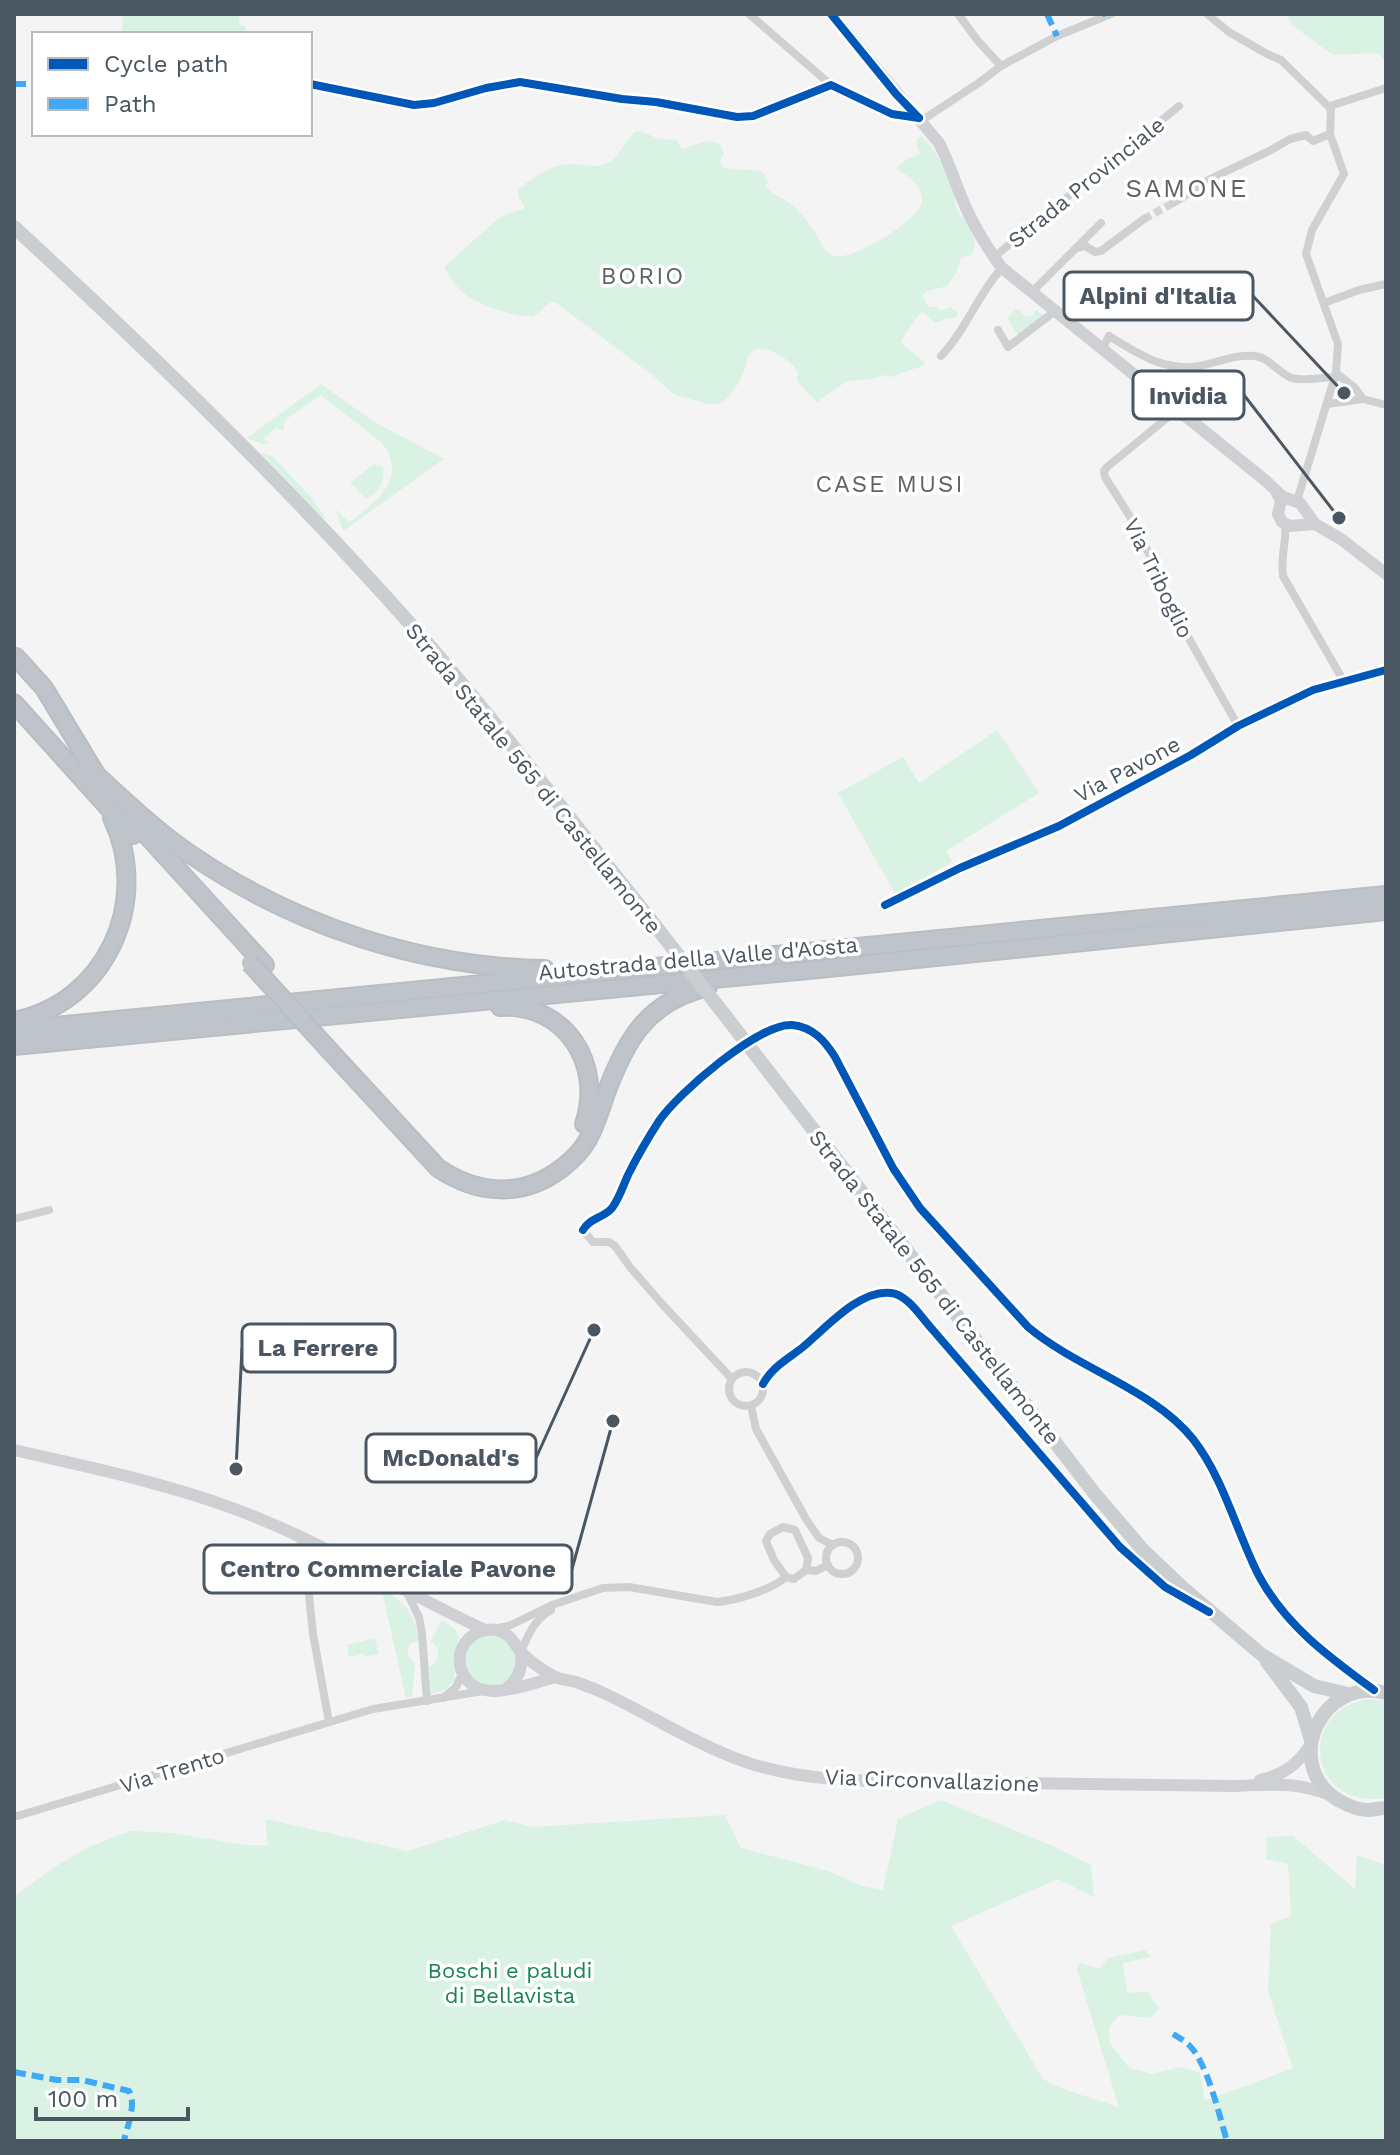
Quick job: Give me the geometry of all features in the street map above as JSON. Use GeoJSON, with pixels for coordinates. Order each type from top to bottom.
{"type":"FeatureCollection","features":[{"type":"Feature","properties":{"kind":"highway"},"geometry":{"type":"LineString","coordinates":[[16,657],[44,688],[94,773],[155,847],[337,1051],[430,1149],[452,1168],[490,1181],[530,1176],[551,1165],[569,1149],[586,1119],[591,1093],[590,1078],[574,1040],[555,1022],[532,1011],[506,1007],[463,1011],[398,1010]]}},
{"type":"Feature","properties":{"kind":"highway"},"geometry":{"type":"LineString","coordinates":[[14,703],[105,806],[258,964]]}},
{"type":"Feature","properties":{"kind":"highway"},"geometry":{"type":"LineString","coordinates":[[94,773],[131,808],[190,855],[249,891],[344,933],[385,946],[466,963],[525,969],[594,965],[642,969]]}},
{"type":"Feature","properties":{"kind":"highway"},"geometry":{"type":"LineString","coordinates":[[14,1021],[46,1012],[70,997],[97,969],[112,945],[122,918],[127,873],[122,843],[105,806]]}},
{"type":"Feature","properties":{"kind":"highway","name":"Autostrada della Valle d'Aosta"},"geometry":{"type":"LineString","coordinates":[[14,1030],[1386,895]]}},
{"type":"Feature","properties":{"kind":"highway","name":"Autostrada della Valle d'Aosta"},"geometry":{"type":"LineString","coordinates":[[14,1046],[1386,911]]}},
{"type":"Feature","properties":{"kind":"highway"},"geometry":{"type":"LineString","coordinates":[[337,1051],[438,1168],[471,1186],[495,1190],[515,1188],[549,1177],[581,1151],[593,1129],[621,1054],[646,1020],[667,1003],[677,996],[708,987],[790,977],[819,969]]}},
{"type":"Feature","properties":{"kind":"main road"},"geometry":{"type":"LineString","coordinates":[[831,14],[939,143],[965,207],[983,242],[1002,268],[1315,524],[1341,539],[1386,574]]}},
{"type":"Feature","properties":{"kind":"main road","name":"Strada Statale 565 di Castellamonte"},"geometry":{"type":"LineString","coordinates":[[14,227],[203,405],[348,555],[415,630],[650,919],[1095,1494],[1143,1550],[1209,1612],[1262,1655],[1314,1686],[1348,1694]]}},
{"type":"Feature","properties":{"kind":"main road"},"geometry":{"type":"LineString","coordinates":[[1293,504],[1279,518],[1291,528],[1315,524]]}},
{"type":"Feature","properties":{"kind":"main road"},"geometry":{"type":"LineString","coordinates":[[1291,528],[1303,518],[1293,504]]}},
{"type":"Feature","properties":{"kind":"main road","name":"Via Circonvallazione"},"geometry":{"type":"LineString","coordinates":[[14,1450],[157,1484],[233,1508],[299,1537],[443,1610],[508,1635],[521,1652],[556,1677],[610,1696],[726,1755],[776,1771],[834,1780],[1233,1786]]}},
{"type":"Feature","properties":{"kind":"main road","name":"Via Circonvallazione"},"geometry":{"type":"LineString","coordinates":[[443,1610],[459,1625],[464,1644]]}},
{"type":"Feature","properties":{"kind":"main road"},"geometry":{"type":"LineString","coordinates":[[490,1630],[473,1635],[464,1644],[460,1659],[462,1674],[471,1685],[483,1691],[500,1691],[556,1677]]}},
{"type":"Feature","properties":{"kind":"main road"},"geometry":{"type":"LineString","coordinates":[[500,1691],[518,1676],[521,1652]]}},
{"type":"Feature","properties":{"kind":"main road","name":"Strada Statale 565 di Castellamonte"},"geometry":{"type":"LineString","coordinates":[[1262,1655],[1301,1707],[1311,1742],[1311,1762],[1319,1781],[1330,1795]]}},
{"type":"Feature","properties":{"kind":"main road"},"geometry":{"type":"LineString","coordinates":[[1233,1786],[1275,1777],[1290,1768],[1302,1758],[1317,1721],[1329,1706],[1348,1694],[1380,1691]]}},
{"type":"Feature","properties":{"kind":"main road"},"geometry":{"type":"LineString","coordinates":[[1233,1786],[1309,1786],[1349,1806],[1367,1810],[1386,1808]]}},
{"type":"Feature","properties":{"kind":"street"},"geometry":{"type":"LineString","coordinates":[[749,14],[831,85],[892,114],[920,119],[1001,66],[1057,36],[1111,14]]}},
{"type":"Feature","properties":{"kind":"street"},"geometry":{"type":"LineString","coordinates":[[958,14],[1001,66]]}},
{"type":"Feature","properties":{"kind":"street"},"geometry":{"type":"LineString","coordinates":[[1207,14],[1229,32],[1281,60],[1330,106],[1330,134],[1344,174],[1312,230],[1306,254],[1338,344],[1328,404],[1293,504]]}},
{"type":"Feature","properties":{"kind":"street"},"geometry":{"type":"LineString","coordinates":[[573,92],[656,102],[737,117],[753,116],[831,85]]}},
{"type":"Feature","properties":{"kind":"street"},"geometry":{"type":"LineString","coordinates":[[1330,106],[1386,88]]}},
{"type":"Feature","properties":{"kind":"street","name":"Strada Provinciale"},"geometry":{"type":"LineString","coordinates":[[994,257],[1179,106]]}},
{"type":"Feature","properties":{"kind":"street"},"geometry":{"type":"LineString","coordinates":[[1208,180],[1290,139],[1306,135],[1313,141],[1330,134]]}},
{"type":"Feature","properties":{"kind":"street"},"geometry":{"type":"LineString","coordinates":[[1173,203],[1196,189]]}},
{"type":"Feature","properties":{"kind":"street"},"geometry":{"type":"LineString","coordinates":[[1075,249],[1085,246],[1095,252],[1101,251],[1144,219]]}},
{"type":"Feature","properties":{"kind":"street","name":"Strada Provinciale"},"geometry":{"type":"LineString","coordinates":[[1032,292],[1101,223]]}},
{"type":"Feature","properties":{"kind":"street"},"geometry":{"type":"LineString","coordinates":[[941,356],[1002,268]]}},
{"type":"Feature","properties":{"kind":"street"},"geometry":{"type":"LineString","coordinates":[[1324,303],[1386,284]]}},
{"type":"Feature","properties":{"kind":"street"},"geometry":{"type":"LineString","coordinates":[[998,330],[1008,347],[1055,311]]}},
{"type":"Feature","properties":{"kind":"street"},"geometry":{"type":"LineString","coordinates":[[1102,349],[1109,336],[1146,358],[1170,366],[1199,366],[1225,359],[1256,356],[1297,379],[1335,375],[1355,388],[1363,399]]}},
{"type":"Feature","properties":{"kind":"street"},"geometry":{"type":"LineString","coordinates":[[1328,404],[1363,399],[1386,405]]}},
{"type":"Feature","properties":{"kind":"street","name":"Via Triboglio"},"geometry":{"type":"LineString","coordinates":[[1178,409],[1107,467],[1105,477],[1139,531],[1173,610],[1238,726]]}},
{"type":"Feature","properties":{"kind":"street"},"geometry":{"type":"LineString","coordinates":[[1291,528],[1281,562],[1283,576],[1343,680]]}},
{"type":"Feature","properties":{"kind":"street","name":"Via Pavone"},"geometry":{"type":"LineString","coordinates":[[885,905],[960,868],[1059,826],[1238,726],[1313,690],[1386,670]]}},
{"type":"Feature","properties":{"kind":"street"},"geometry":{"type":"LineString","coordinates":[[756,1038],[775,1028],[790,1025],[808,1029],[825,1040],[893,1168],[920,1208],[1047,1344],[1151,1402],[1192,1438],[1209,1464],[1260,1577],[1285,1616],[1323,1653],[1380,1691]]}},
{"type":"Feature","properties":{"kind":"street"},"geometry":{"type":"LineString","coordinates":[[728,1057],[677,1099],[660,1120],[613,1207],[583,1230],[593,1242],[609,1242],[615,1246],[663,1305],[732,1379]]}},
{"type":"Feature","properties":{"kind":"street"},"geometry":{"type":"LineString","coordinates":[[14,1219],[49,1210]]}},
{"type":"Feature","properties":{"kind":"street"},"geometry":{"type":"LineString","coordinates":[[763,1384],[777,1365],[846,1309],[873,1296],[895,1294],[907,1301],[932,1329],[1120,1547],[1165,1587],[1209,1612]]}},
{"type":"Feature","properties":{"kind":"street"},"geometry":{"type":"LineString","coordinates":[[741,1372],[752,1373],[763,1384],[760,1400],[751,1406],[740,1405],[731,1398],[729,1388],[732,1379],[741,1372]]}},
{"type":"Feature","properties":{"kind":"street"},"geometry":{"type":"LineString","coordinates":[[751,1406],[756,1429],[806,1519],[819,1538],[833,1545]]}},
{"type":"Feature","properties":{"kind":"street"},"geometry":{"type":"LineString","coordinates":[[806,1570],[808,1558],[795,1530],[783,1527],[770,1534],[766,1541],[786,1577],[794,1579],[806,1570],[816,1571],[828,1565]]}},
{"type":"Feature","properties":{"kind":"street"},"geometry":{"type":"LineString","coordinates":[[299,1537],[305,1556],[313,1634],[329,1722]]}},
{"type":"Feature","properties":{"kind":"street"},"geometry":{"type":"LineString","coordinates":[[848,1543],[856,1550],[858,1560],[854,1569],[845,1574],[835,1572],[828,1565],[827,1554],[833,1545],[848,1543]]}},
{"type":"Feature","properties":{"kind":"street"},"geometry":{"type":"LineString","coordinates":[[490,1630],[511,1625],[552,1605],[603,1588],[629,1587],[717,1602],[731,1601],[779,1583],[786,1577]]}},
{"type":"Feature","properties":{"kind":"street"},"geometry":{"type":"LineString","coordinates":[[405,1590],[419,1617],[427,1701]]}},
{"type":"Feature","properties":{"kind":"street"},"geometry":{"type":"LineString","coordinates":[[521,1652],[534,1624],[565,1602]]}},
{"type":"Feature","properties":{"kind":"street"},"geometry":{"type":"LineString","coordinates":[[443,1698],[456,1687],[462,1674]]}},
{"type":"Feature","properties":{"kind":"street","name":"Via Trento"},"geometry":{"type":"LineString","coordinates":[[14,1817],[373,1709],[483,1691]]}},
{"type":"Feature","properties":{"kind":"green space"},"geometry":{"type":"Polygon","coordinates":[[[123,14],[240,14],[239,24],[245,26],[246,32],[122,32],[123,14]]]}},
{"type":"Feature","properties":{"kind":"green space"},"geometry":{"type":"Polygon","coordinates":[[[1287,14],[1386,14],[1386,62],[1378,53],[1333,55],[1292,25],[1287,14]]]}},
{"type":"Feature","properties":{"kind":"green space"},"geometry":{"type":"Polygon","coordinates":[[[635,131],[659,139],[676,140],[682,149],[706,141],[720,144],[724,153],[720,161],[723,168],[762,171],[768,181],[766,187],[797,210],[825,249],[836,256],[845,256],[871,245],[919,209],[922,201],[920,190],[896,168],[920,154],[916,141],[921,135],[944,169],[958,211],[961,217],[966,218],[975,242],[972,255],[961,257],[956,273],[947,286],[922,295],[928,307],[936,307],[940,311],[950,307],[958,313],[957,318],[935,323],[923,312],[919,314],[901,341],[926,363],[922,366],[890,377],[884,375],[847,381],[817,402],[799,383],[797,371],[788,361],[767,350],[753,351],[732,393],[720,404],[708,404],[675,395],[556,303],[551,302],[533,317],[523,316],[480,303],[455,284],[444,267],[500,217],[525,208],[518,191],[523,186],[541,173],[561,165],[606,164],[615,158],[635,131]]]}},
{"type":"Feature","properties":{"kind":"green space"},"geometry":{"type":"Polygon","coordinates":[[[1016,309],[1026,317],[1032,316],[1036,310],[1045,316],[1018,335],[1007,318],[1016,309]]]}},
{"type":"Feature","properties":{"kind":"green space"},"geometry":{"type":"Polygon","coordinates":[[[321,384],[373,421],[444,459],[343,531],[335,509],[349,522],[378,498],[391,478],[392,467],[382,443],[321,395],[285,420],[283,430],[277,427],[264,438],[269,444],[247,438],[321,384]]]}},
{"type":"Feature","properties":{"kind":"green space"},"geometry":{"type":"Polygon","coordinates":[[[261,453],[272,456],[326,518],[321,517],[261,453]]]}},
{"type":"Feature","properties":{"kind":"green space"},"geometry":{"type":"Polygon","coordinates":[[[374,464],[383,467],[383,476],[377,490],[366,498],[350,483],[374,464]]]}},
{"type":"Feature","properties":{"kind":"green space"},"geometry":{"type":"Polygon","coordinates":[[[997,730],[1039,793],[946,851],[952,862],[895,894],[838,793],[903,757],[919,783],[997,730]]]}},
{"type":"Feature","properties":{"kind":"green space"},"geometry":{"type":"Polygon","coordinates":[[[382,1591],[403,1604],[417,1632],[419,1641],[410,1644],[408,1650],[415,1664],[412,1696],[406,1698],[382,1591]]]}},
{"type":"Feature","properties":{"kind":"green space"},"geometry":{"type":"Polygon","coordinates":[[[442,1620],[455,1629],[459,1637],[453,1657],[455,1679],[446,1689],[431,1694],[429,1667],[436,1662],[438,1655],[431,1641],[442,1620]]]}},
{"type":"Feature","properties":{"kind":"green space"},"geometry":{"type":"Polygon","coordinates":[[[491,1635],[509,1643],[517,1661],[509,1679],[491,1687],[473,1679],[465,1661],[473,1643],[491,1635]]]}},
{"type":"Feature","properties":{"kind":"green space"},"geometry":{"type":"Polygon","coordinates":[[[375,1638],[379,1654],[349,1657],[347,1645],[375,1638]]]}},
{"type":"Feature","properties":{"kind":"green space"},"geometry":{"type":"Polygon","coordinates":[[[1366,1699],[1386,1701],[1386,1798],[1361,1798],[1341,1790],[1328,1777],[1321,1759],[1321,1741],[1328,1723],[1343,1708],[1366,1699]]]}},
{"type":"Feature","properties":{"kind":"green space","name":"Boschi e paludi di Bellavista"},"geometry":{"type":"Polygon","coordinates":[[[941,1800],[1091,1865],[1094,1897],[1058,1879],[951,1926],[1043,2079],[1119,2108],[1077,1969],[1081,1963],[1099,1969],[1108,1958],[1145,1950],[1151,1957],[1123,1963],[1127,1993],[1147,1991],[1159,2008],[1151,2018],[1119,2015],[1109,2028],[1110,2043],[1129,2068],[1152,2074],[1179,2067],[1200,2072],[1205,2101],[1293,2068],[1268,1991],[1271,1924],[1291,1916],[1288,1864],[1266,1859],[1267,1837],[1293,1836],[1355,1889],[1357,1855],[1386,1865],[1386,2141],[14,2141],[14,1897],[53,1868],[89,1847],[130,1831],[268,1845],[265,1819],[408,1851],[505,1820],[532,1827],[725,1815],[741,1848],[828,1871],[862,1886],[883,1890],[898,1819],[941,1800]]]}},
{"type":"Feature","properties":{"kind":"tunnel"},"geometry":{"type":"LineString","coordinates":[[1144,219],[1173,203]]}},
{"type":"Feature","properties":{"kind":"tunnel"},"geometry":{"type":"LineString","coordinates":[[728,1057],[749,1043]]}},
{"type":"Feature","properties":{"kind":"marked path"},"geometry":{"type":"LineString","coordinates":[[1047,14],[1057,36]]}},
{"type":"Feature","properties":{"kind":"marked path"},"geometry":{"type":"LineString","coordinates":[[14,84],[32,84]]}},
{"type":"Feature","properties":{"kind":"marked path"},"geometry":{"type":"LineString","coordinates":[[1173,2034],[1189,2045],[1202,2064],[1227,2141]]}},
{"type":"Feature","properties":{"kind":"marked path"},"geometry":{"type":"LineString","coordinates":[[14,2072],[57,2080],[82,2080],[129,2091],[132,2109],[124,2141]]}},
{"type":"Feature","properties":{"kind":"cycle path"},"geometry":{"type":"LineString","coordinates":[[831,14],[919,118]]}},
{"type":"Feature","properties":{"kind":"cycle path"},"geometry":{"type":"LineString","coordinates":[[312,84],[414,105],[520,82],[737,117],[753,116],[831,85],[892,114],[919,118]]}},
{"type":"Feature","properties":{"kind":"cycle path"},"geometry":{"type":"LineString","coordinates":[[885,905],[960,868],[1059,826],[1238,726],[1313,690],[1386,670]]}},
{"type":"Feature","properties":{"kind":"cycle path"},"geometry":{"type":"LineString","coordinates":[[583,1230],[612,1208],[659,1121],[700,1078],[740,1047],[778,1027],[799,1026],[812,1032],[823,1040],[835,1057],[893,1168],[920,1208],[1028,1327],[1069,1355],[1157,1406],[1193,1439],[1213,1471],[1251,1559],[1270,1594],[1310,1639],[1374,1690]]}},
{"type":"Feature","properties":{"kind":"cycle path"},"geometry":{"type":"LineString","coordinates":[[763,1384],[776,1368],[855,1304],[879,1293],[891,1293],[903,1298],[1120,1547],[1165,1587],[1209,1612]]}},
{"type":"Feature","properties":{"kind":"place","name":"Alpini d'Italia"},"geometry":{"type":"Point","coordinates":[1344,393]}},
{"type":"Feature","properties":{"kind":"place","name":"Invidia"},"geometry":{"type":"Point","coordinates":[1339,518]}},
{"type":"Feature","properties":{"kind":"place","name":"McDonald's"},"geometry":{"type":"Point","coordinates":[594,1330]}},
{"type":"Feature","properties":{"kind":"place","name":"Centro Commerciale Pavone"},"geometry":{"type":"Point","coordinates":[613,1421]}},
{"type":"Feature","properties":{"kind":"place","name":"La Ferrere"},"geometry":{"type":"Point","coordinates":[236,1469]}},
{"type":"Feature","properties":{"kind":"district","name":"SAMONE"},"geometry":{"type":"Point","coordinates":[1187,188]}},
{"type":"Feature","properties":{"kind":"district","name":"BORIO"},"geometry":{"type":"Point","coordinates":[643,276]}},
{"type":"Feature","properties":{"kind":"district","name":"CASE MUSI"},"geometry":{"type":"Point","coordinates":[890,484]}}]}
